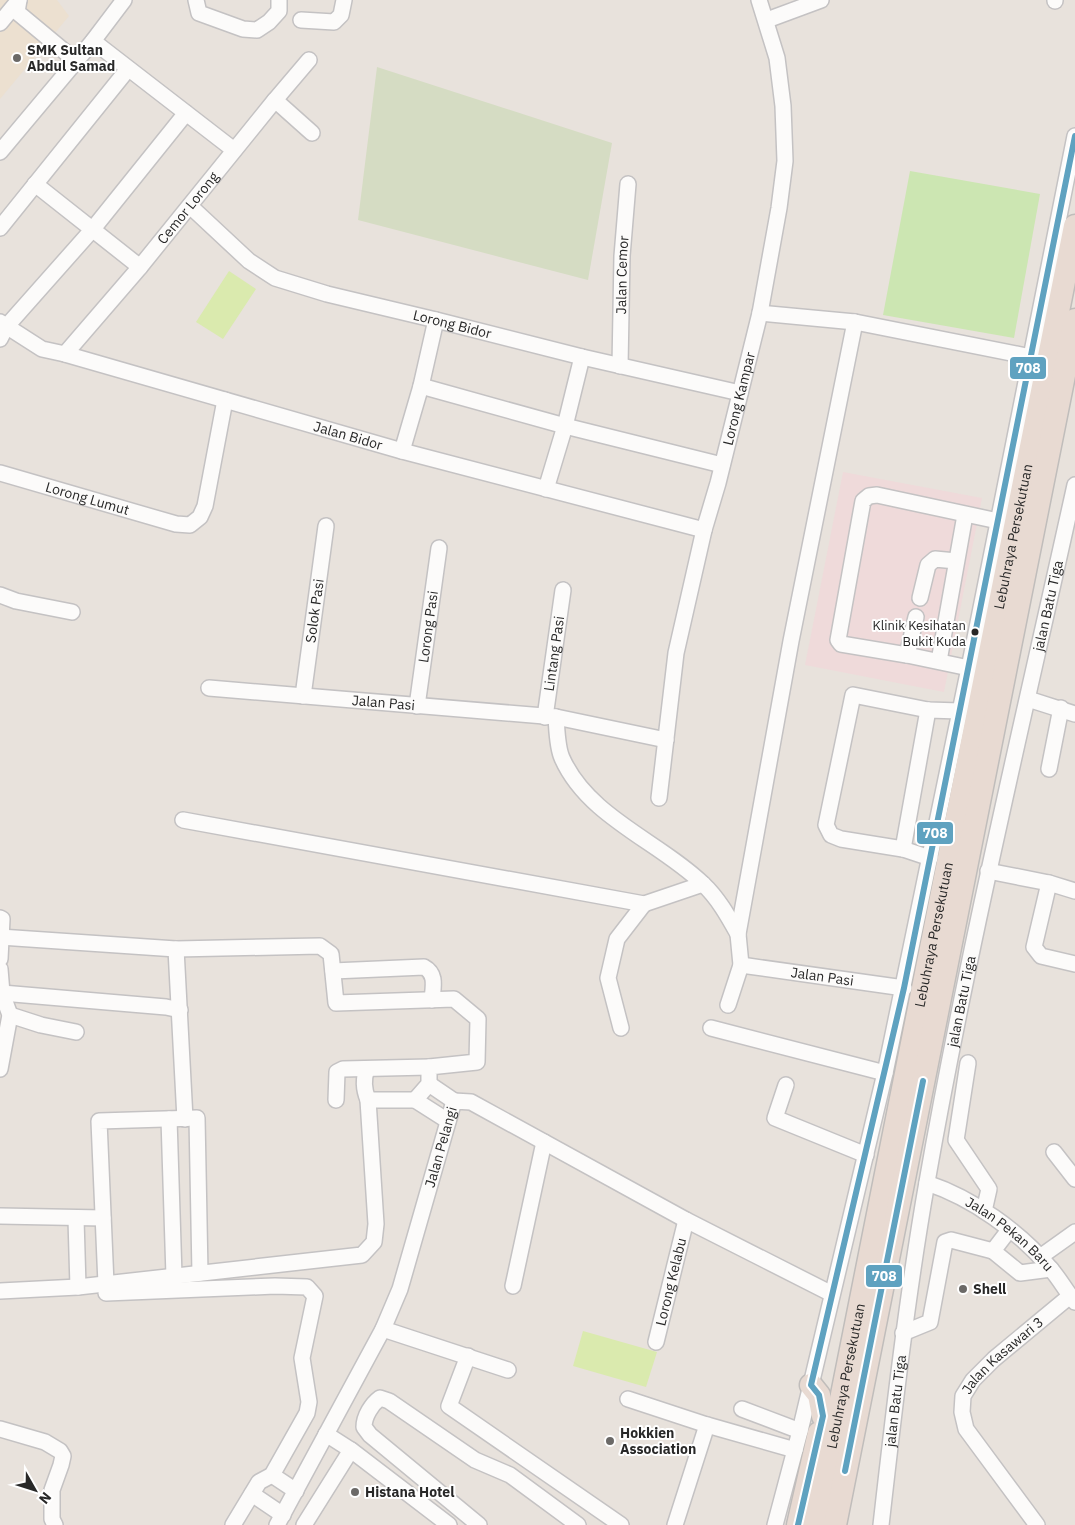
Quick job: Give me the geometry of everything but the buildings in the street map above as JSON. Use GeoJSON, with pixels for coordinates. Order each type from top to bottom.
{"type":"FeatureCollection","features":[{"type":"Feature","properties":{"kind":"highway","name":"Lebuhraya Persekutuan"},"geometry":{"type":"LineString","coordinates":[[816,1525],[1075,226]]}},
{"type":"Feature","properties":{"kind":"highway","name":"Lebuhraya Persekutuan"},"geometry":{"type":"LineString","coordinates":[[835,1525],[1075,320]]}},
{"type":"Feature","properties":{"kind":"highway"},"geometry":{"type":"LineString","coordinates":[[798,1525],[823,1416],[849,1361]]}},
{"type":"Feature","properties":{"kind":"highway"},"geometry":{"type":"LineString","coordinates":[[810,1385],[820,1395],[823,1416]]}},
{"type":"Feature","properties":{"kind":"highway"},"geometry":{"type":"LineString","coordinates":[[848,1455],[850,1525]]}},
{"type":"Feature","properties":{"kind":"street"},"geometry":{"type":"LineString","coordinates":[[0,23],[19,0]]}},
{"type":"Feature","properties":{"kind":"street"},"geometry":{"type":"LineString","coordinates":[[19,0],[17,12],[76,61]]}},
{"type":"Feature","properties":{"kind":"street"},"geometry":{"type":"LineString","coordinates":[[0,152],[93,41],[124,0]]}},
{"type":"Feature","properties":{"kind":"street"},"geometry":{"type":"LineString","coordinates":[[196,0],[199,13],[244,29],[257,30],[269,22],[279,11],[279,0]]}},
{"type":"Feature","properties":{"kind":"street"},"geometry":{"type":"LineString","coordinates":[[301,20],[334,22],[341,15],[344,0]]}},
{"type":"Feature","properties":{"kind":"street","name":"Lorong Kampar"},"geometry":{"type":"LineString","coordinates":[[659,798],[676,653],[704,530],[760,313],[780,208],[785,161],[783,106],[777,58],[767,20],[759,0]]}},
{"type":"Feature","properties":{"kind":"street"},"geometry":{"type":"LineString","coordinates":[[767,20],[821,0]]}},
{"type":"Feature","properties":{"kind":"street"},"geometry":{"type":"LineString","coordinates":[[93,41],[234,150]]}},
{"type":"Feature","properties":{"kind":"street","name":"Cemor Lorong"},"geometry":{"type":"LineString","coordinates":[[64,354],[140,268],[309,60]]}},
{"type":"Feature","properties":{"kind":"street"},"geometry":{"type":"LineString","coordinates":[[0,228],[128,69]]}},
{"type":"Feature","properties":{"kind":"street"},"geometry":{"type":"LineString","coordinates":[[275,100],[312,132]]}},
{"type":"Feature","properties":{"kind":"street"},"geometry":{"type":"LineString","coordinates":[[2,329],[92,230],[186,113]]}},
{"type":"Feature","properties":{"kind":"street"},"geometry":{"type":"LineString","coordinates":[[775,1525],[800,1431],[904,988],[1075,136]]}},
{"type":"Feature","properties":{"kind":"street"},"geometry":{"type":"LineString","coordinates":[[35,184],[140,268]]}},
{"type":"Feature","properties":{"kind":"street","name":"Jalan Cemor"},"geometry":{"type":"LineString","coordinates":[[620,366],[622,256],[628,184]]}},
{"type":"Feature","properties":{"kind":"street","name":"Lorong Bidor"},"geometry":{"type":"LineString","coordinates":[[190,206],[249,261],[275,278],[327,294],[582,357],[740,393]]}},
{"type":"Feature","properties":{"kind":"street"},"geometry":{"type":"LineString","coordinates":[[760,313],[855,322],[1031,357]]}},
{"type":"Feature","properties":{"kind":"street"},"geometry":{"type":"LineString","coordinates":[[402,451],[421,386],[436,320]]}},
{"type":"Feature","properties":{"kind":"street"},"geometry":{"type":"LineString","coordinates":[[728,1005],[741,964],[738,934],[791,641],[855,322]]}},
{"type":"Feature","properties":{"kind":"street","name":"Jalan Bidor"},"geometry":{"type":"LineString","coordinates":[[2,329],[42,349],[402,451],[704,530]]}},
{"type":"Feature","properties":{"kind":"street"},"geometry":{"type":"LineString","coordinates":[[546,490],[565,426],[582,357]]}},
{"type":"Feature","properties":{"kind":"street"},"geometry":{"type":"LineString","coordinates":[[421,386],[565,426],[722,465]]}},
{"type":"Feature","properties":{"kind":"street","name":"Lorong Lumut"},"geometry":{"type":"LineString","coordinates":[[0,473],[176,524],[190,525],[200,517],[205,506],[225,400]]}},
{"type":"Feature","properties":{"kind":"street","name":"jalan Batu Tiga"},"geometry":{"type":"LineString","coordinates":[[881,1525],[903,1333],[927,1183],[988,871],[1075,485]]}},
{"type":"Feature","properties":{"kind":"street"},"geometry":{"type":"LineString","coordinates":[[969,668],[907,654],[841,644],[838,640],[863,501],[869,496],[877,495],[998,521]]}},
{"type":"Feature","properties":{"kind":"street"},"geometry":{"type":"LineString","coordinates":[[940,661],[965,515]]}},
{"type":"Feature","properties":{"kind":"street","name":"Solok Pasi"},"geometry":{"type":"LineString","coordinates":[[303,696],[326,526]]}},
{"type":"Feature","properties":{"kind":"street","name":"Lorong Pasi"},"geometry":{"type":"LineString","coordinates":[[417,706],[439,548]]}},
{"type":"Feature","properties":{"kind":"street"},"geometry":{"type":"LineString","coordinates":[[920,598],[928,565],[934,559],[956,561]]}},
{"type":"Feature","properties":{"kind":"street","name":"Lintang Pasi"},"geometry":{"type":"LineString","coordinates":[[551,717],[563,590]]}},
{"type":"Feature","properties":{"kind":"street"},"geometry":{"type":"LineString","coordinates":[[0,595],[16,601],[72,612]]}},
{"type":"Feature","properties":{"kind":"street"},"geometry":{"type":"LineString","coordinates":[[907,654],[916,617]]}},
{"type":"Feature","properties":{"kind":"street","name":"Jalan Pasi"},"geometry":{"type":"LineString","coordinates":[[209,688],[551,717],[666,740]]}},
{"type":"Feature","properties":{"kind":"street"},"geometry":{"type":"LineString","coordinates":[[930,858],[903,849],[841,840],[831,835],[826,825],[853,695],[928,710],[960,711]]}},
{"type":"Feature","properties":{"kind":"street"},"geometry":{"type":"LineString","coordinates":[[1028,699],[1075,714]]}},
{"type":"Feature","properties":{"kind":"street"},"geometry":{"type":"LineString","coordinates":[[1049,769],[1060,708]]}},
{"type":"Feature","properties":{"kind":"street"},"geometry":{"type":"LineString","coordinates":[[903,849],[928,710]]}},
{"type":"Feature","properties":{"kind":"street"},"geometry":{"type":"LineString","coordinates":[[551,717],[561,757],[570,774],[589,796],[615,819],[703,884],[723,907],[738,934]]}},
{"type":"Feature","properties":{"kind":"street"},"geometry":{"type":"LineString","coordinates":[[183,820],[644,904],[703,884]]}},
{"type":"Feature","properties":{"kind":"street"},"geometry":{"type":"LineString","coordinates":[[988,871],[1049,883],[1075,891]]}},
{"type":"Feature","properties":{"kind":"street"},"geometry":{"type":"LineString","coordinates":[[1049,883],[1034,947],[1041,956],[1075,964]]}},
{"type":"Feature","properties":{"kind":"street"},"geometry":{"type":"LineString","coordinates":[[621,1028],[608,978],[617,939],[644,904]]}},
{"type":"Feature","properties":{"kind":"street"},"geometry":{"type":"LineString","coordinates":[[0,918],[2,919],[0,958]]}},
{"type":"Feature","properties":{"kind":"street"},"geometry":{"type":"LineString","coordinates":[[0,937],[176,949],[320,946],[331,954],[336,1003],[454,999],[478,1019],[476,1062],[429,1067],[343,1069],[337,1072],[336,1100]]}},
{"type":"Feature","properties":{"kind":"street"},"geometry":{"type":"LineString","coordinates":[[176,949],[185,1118]]}},
{"type":"Feature","properties":{"kind":"street","name":"Jalan Pasi"},"geometry":{"type":"LineString","coordinates":[[741,964],[904,988]]}},
{"type":"Feature","properties":{"kind":"street"},"geometry":{"type":"LineString","coordinates":[[333,971],[424,967],[430,970],[433,975],[432,1000]]}},
{"type":"Feature","properties":{"kind":"street"},"geometry":{"type":"LineString","coordinates":[[0,969],[2,993],[10,1014],[0,1069]]}},
{"type":"Feature","properties":{"kind":"street"},"geometry":{"type":"LineString","coordinates":[[2,993],[166,1007],[180,1010]]}},
{"type":"Feature","properties":{"kind":"street"},"geometry":{"type":"LineString","coordinates":[[10,1014],[41,1025],[76,1032]]}},
{"type":"Feature","properties":{"kind":"street"},"geometry":{"type":"LineString","coordinates":[[711,1028],[885,1073]]}},
{"type":"Feature","properties":{"kind":"street"},"geometry":{"type":"LineString","coordinates":[[968,1062],[956,1140],[989,1189],[984,1211]]}},
{"type":"Feature","properties":{"kind":"street"},"geometry":{"type":"LineString","coordinates":[[415,1100],[429,1084],[429,1067]]}},
{"type":"Feature","properties":{"kind":"street"},"geometry":{"type":"LineString","coordinates":[[0,1291],[78,1287],[362,1255],[374,1242],[376,1224],[368,1100],[365,1092],[367,1069]]}},
{"type":"Feature","properties":{"kind":"street"},"geometry":{"type":"LineString","coordinates":[[429,1084],[454,1101]]}},
{"type":"Feature","properties":{"kind":"street"},"geometry":{"type":"LineString","coordinates":[[786,1085],[775,1118],[866,1155]]}},
{"type":"Feature","properties":{"kind":"street"},"geometry":{"type":"LineString","coordinates":[[368,1100],[415,1100],[448,1121]]}},
{"type":"Feature","properties":{"kind":"street","name":"Jalan Pelangi"},"geometry":{"type":"LineString","coordinates":[[280,1520],[383,1329],[400,1289],[454,1101],[470,1102],[686,1220],[832,1294]]}},
{"type":"Feature","properties":{"kind":"street"},"geometry":{"type":"LineString","coordinates":[[106,1284],[99,1121],[197,1118],[200,1273]]}},
{"type":"Feature","properties":{"kind":"street"},"geometry":{"type":"LineString","coordinates":[[169,1119],[174,1276]]}},
{"type":"Feature","properties":{"kind":"street"},"geometry":{"type":"LineString","coordinates":[[513,1286],[544,1142]]}},
{"type":"Feature","properties":{"kind":"street"},"geometry":{"type":"LineString","coordinates":[[1054,1152],[1075,1179]]}},
{"type":"Feature","properties":{"kind":"street","name":"Jalan Pekan Baru"},"geometry":{"type":"LineString","coordinates":[[927,1183],[941,1188],[984,1211],[1009,1230],[1051,1269],[1072,1299]]}},
{"type":"Feature","properties":{"kind":"street"},"geometry":{"type":"LineString","coordinates":[[0,1216],[76,1219],[103,1218]]}},
{"type":"Feature","properties":{"kind":"street"},"geometry":{"type":"LineString","coordinates":[[76,1219],[78,1287]]}},
{"type":"Feature","properties":{"kind":"street","name":"Lorong Kelabu"},"geometry":{"type":"LineString","coordinates":[[656,1342],[686,1220]]}},
{"type":"Feature","properties":{"kind":"street"},"geometry":{"type":"LineString","coordinates":[[993,1251],[1009,1230]]}},
{"type":"Feature","properties":{"kind":"street"},"geometry":{"type":"LineString","coordinates":[[1040,1257],[1075,1232]]}},
{"type":"Feature","properties":{"kind":"street"},"geometry":{"type":"LineString","coordinates":[[903,1333],[930,1322],[945,1242],[951,1240],[993,1251],[1020,1273],[1051,1269]]}},
{"type":"Feature","properties":{"kind":"street"},"geometry":{"type":"LineString","coordinates":[[0,1298],[275,1286],[307,1287],[315,1296],[302,1358],[309,1402],[307,1412],[272,1475],[259,1482],[233,1525]]}},
{"type":"Feature","properties":{"kind":"street","name":"Jalan Kasawari 3"},"geometry":{"type":"LineString","coordinates":[[1037,1525],[966,1429],[962,1412],[962,1396],[973,1380],[994,1360],[1072,1299]]}},
{"type":"Feature","properties":{"kind":"street"},"geometry":{"type":"LineString","coordinates":[[383,1329],[508,1370]]}},
{"type":"Feature","properties":{"kind":"street"},"geometry":{"type":"LineString","coordinates":[[468,1356],[449,1406],[621,1525]]}},
{"type":"Feature","properties":{"kind":"street"},"geometry":{"type":"LineString","coordinates":[[479,1525],[370,1435],[364,1427],[364,1420],[374,1402],[380,1398],[389,1401],[475,1460],[510,1475],[578,1525]]}},
{"type":"Feature","properties":{"kind":"street"},"geometry":{"type":"LineString","coordinates":[[628,1399],[707,1425],[795,1450]]}},
{"type":"Feature","properties":{"kind":"street"},"geometry":{"type":"LineString","coordinates":[[742,1409],[800,1431]]}},
{"type":"Feature","properties":{"kind":"street"},"geometry":{"type":"LineString","coordinates":[[676,1525],[707,1425]]}},
{"type":"Feature","properties":{"kind":"street"},"geometry":{"type":"LineString","coordinates":[[0,1429],[45,1442],[60,1451],[63,1456],[52,1490],[52,1519],[55,1525]]}},
{"type":"Feature","properties":{"kind":"street"},"geometry":{"type":"LineString","coordinates":[[326,1434],[351,1450],[450,1525]]}},
{"type":"Feature","properties":{"kind":"street"},"geometry":{"type":"LineString","coordinates":[[304,1525],[351,1450]]}},
{"type":"Feature","properties":{"kind":"street"},"geometry":{"type":"LineString","coordinates":[[272,1475],[296,1491]]}},
{"type":"Feature","properties":{"kind":"street"},"geometry":{"type":"LineString","coordinates":[[252,1494],[280,1520]]}},
{"type":"Feature","properties":{"kind":"shaded area","name":"SMK Sultan Abdul Samad"},"geometry":{"type":"Polygon","coordinates":[[[0,0],[57,0],[69,16],[0,99],[0,0]]]}},
{"type":"Feature","properties":{"kind":"shaded area","name":"Klinik Kesihatan Bukit Kuda"},"geometry":{"type":"Polygon","coordinates":[[[843,472],[982,498],[944,692],[805,665],[843,472]]]}},
{"type":"Feature","properties":{"kind":"green space"},"geometry":{"type":"Polygon","coordinates":[[[377,67],[612,143],[588,280],[358,220],[377,67]]]}},
{"type":"Feature","properties":{"kind":"green space"},"geometry":{"type":"Polygon","coordinates":[[[910,171],[1040,194],[1014,338],[883,315],[910,171]]]}},
{"type":"Feature","properties":{"kind":"green space"},"geometry":{"type":"Polygon","coordinates":[[[229,271],[256,289],[223,339],[196,322],[229,271]]]}},
{"type":"Feature","properties":{"kind":"green space"},"geometry":{"type":"Polygon","coordinates":[[[583,1331],[657,1352],[646,1387],[573,1366],[583,1331]]]}},
{"type":"Feature","properties":{"kind":"transit line","name":"708"},"geometry":{"type":"LineString","coordinates":[[798,1525],[823,1416],[819,1395],[811,1385],[904,988],[1075,136]]}},
{"type":"Feature","properties":{"kind":"transit line","name":"708"},"geometry":{"type":"LineString","coordinates":[[845,1471],[923,1081]]}},
{"type":"Feature","properties":{"kind":"place","name":"SMK Sultan Abdul Samad"},"geometry":{"type":"Point","coordinates":[17,58]}},
{"type":"Feature","properties":{"kind":"place","name":"Klinik Kesihatan Bukit Kuda"},"geometry":{"type":"Point","coordinates":[975,632]}},
{"type":"Feature","properties":{"kind":"place","name":"Shell"},"geometry":{"type":"Point","coordinates":[963,1289]}},
{"type":"Feature","properties":{"kind":"place","name":"Hokkien Association"},"geometry":{"type":"Point","coordinates":[610,1441]}},
{"type":"Feature","properties":{"kind":"place","name":"Histana Hotel"},"geometry":{"type":"Point","coordinates":[355,1492]}}]}
